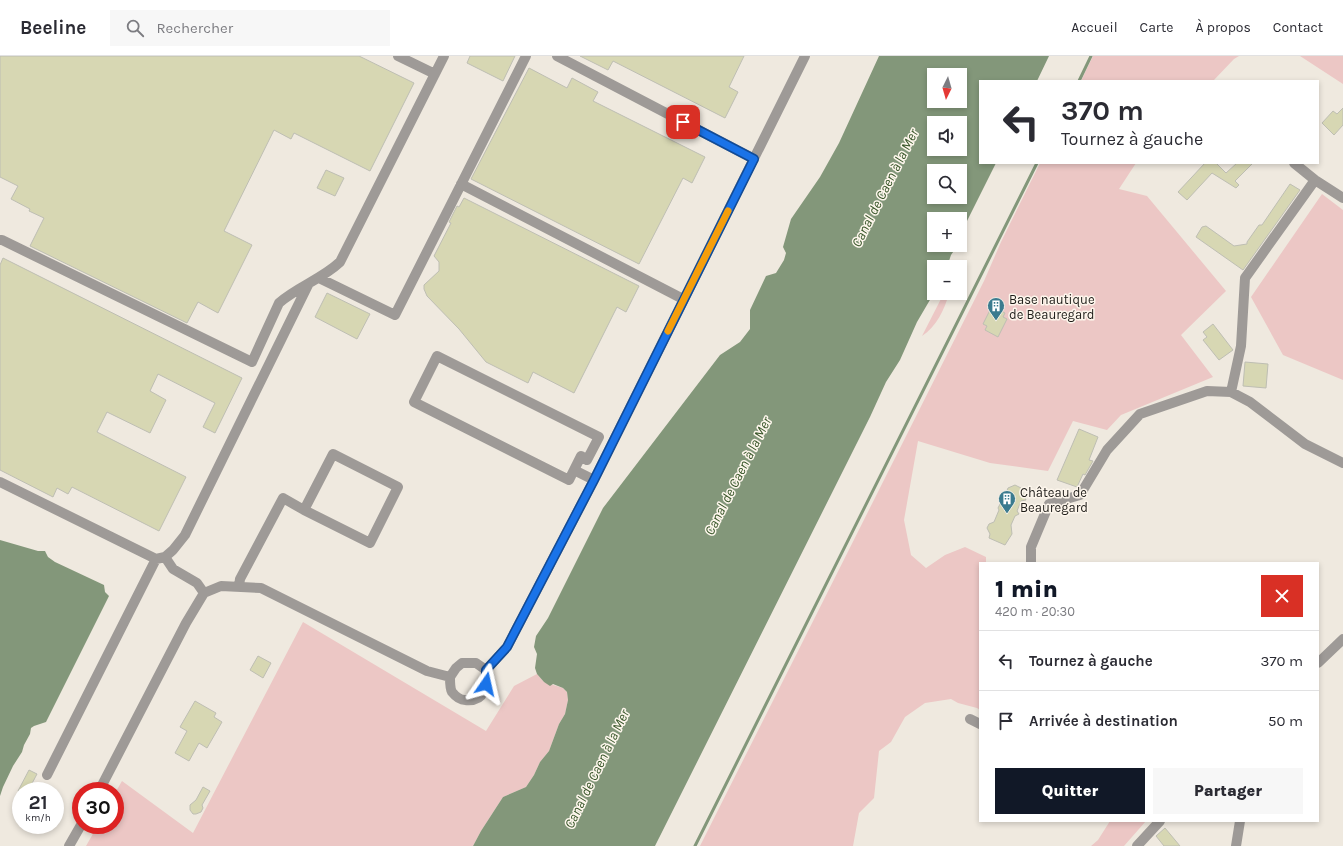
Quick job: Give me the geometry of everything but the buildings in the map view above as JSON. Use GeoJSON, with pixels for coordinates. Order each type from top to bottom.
{"type":"FeatureCollection","features":[{"type":"Feature","properties":{"kind":"street"},"geometry":{"type":"LineString","coordinates":[[398,56],[435,74]]}},
{"type":"Feature","properties":{"kind":"street"},"geometry":{"type":"LineString","coordinates":[[0,240],[252,362],[279,303],[331,270],[340,262],[444,56]]}},
{"type":"Feature","properties":{"kind":"street"},"geometry":{"type":"LineString","coordinates":[[319,278],[395,315],[526,56]]}},
{"type":"Feature","properties":{"kind":"street"},"geometry":{"type":"LineString","coordinates":[[557,56],[754,159]]}},
{"type":"Feature","properties":{"kind":"street"},"geometry":{"type":"LineString","coordinates":[[486,670],[476,663],[462,663],[456,668],[450,677],[452,692],[460,700],[474,701],[481,697],[486,684],[486,670],[507,647],[594,480],[805,56]]}},
{"type":"Feature","properties":{"kind":"street"},"geometry":{"type":"LineString","coordinates":[[1295,164],[1315,180],[1343,198]]}},
{"type":"Feature","properties":{"kind":"street"},"geometry":{"type":"LineString","coordinates":[[1232,392],[1241,346],[1245,278],[1315,180]]}},
{"type":"Feature","properties":{"kind":"street"},"geometry":{"type":"LineString","coordinates":[[461,184],[684,299]]}},
{"type":"Feature","properties":{"kind":"street"},"geometry":{"type":"LineString","coordinates":[[47,775],[161,558],[185,535],[308,284]]}},
{"type":"Feature","properties":{"kind":"street"},"geometry":{"type":"LineString","coordinates":[[437,356],[599,437],[588,460],[581,456],[574,470],[569,480],[414,402],[437,356]]}},
{"type":"Feature","properties":{"kind":"street"},"geometry":{"type":"LineString","coordinates":[[1031,562],[1031,547],[1049,504],[1080,495],[1107,450],[1140,414],[1207,391],[1232,392],[1250,402],[1305,444],[1343,463]]}},
{"type":"Feature","properties":{"kind":"street"},"geometry":{"type":"LineString","coordinates":[[239,586],[240,579],[283,498],[304,510],[370,543],[398,487],[333,454],[304,510]]}},
{"type":"Feature","properties":{"kind":"street"},"geometry":{"type":"LineString","coordinates":[[574,470],[594,480]]}},
{"type":"Feature","properties":{"kind":"street"},"geometry":{"type":"LineString","coordinates":[[0,482],[161,558],[173,569],[197,583],[204,593]]}},
{"type":"Feature","properties":{"kind":"street"},"geometry":{"type":"LineString","coordinates":[[104,782],[186,622],[204,593],[221,586],[261,588],[427,671],[450,677]]}},
{"type":"Feature","properties":{"kind":"street"},"geometry":{"type":"LineString","coordinates":[[1319,662],[1343,639]]}},
{"type":"Feature","properties":{"kind":"street"},"geometry":{"type":"LineString","coordinates":[[970,719],[979,724]]}},
{"type":"Feature","properties":{"kind":"street"},"geometry":{"type":"LineString","coordinates":[[1137,846],[1159,822]]}},
{"type":"Feature","properties":{"kind":"street"},"geometry":{"type":"LineString","coordinates":[[1236,846],[1240,822]]}},
{"type":"Feature","properties":{"kind":"street"},"geometry":{"type":"LineString","coordinates":[[69,846],[76,834]]}},
{"type":"Feature","properties":{"kind":"shaded area"},"geometry":{"type":"Polygon","coordinates":[[[1093,56],[1239,56],[1234,59],[1214,80],[1081,80],[1093,56]]]}},
{"type":"Feature","properties":{"kind":"shaded area"},"geometry":{"type":"Polygon","coordinates":[[[1300,56],[1343,56],[1343,84],[1300,56]]]}},
{"type":"Feature","properties":{"kind":"shaded area"},"geometry":{"type":"Polygon","coordinates":[[[1040,164],[1135,164],[1119,189],[1147,196],[1226,291],[1181,335],[1213,377],[1121,415],[1107,430],[1073,421],[1048,471],[990,463],[918,441],[904,520],[911,555],[926,568],[945,555],[965,547],[986,557],[986,562],[979,562],[979,709],[958,703],[951,699],[925,703],[905,717],[891,742],[879,751],[874,798],[859,813],[853,846],[700,846],[984,281],[1001,242],[1040,164]]]}},
{"type":"Feature","properties":{"kind":"shaded area"},"geometry":{"type":"Polygon","coordinates":[[[1322,194],[1343,210],[1343,380],[1283,355],[1251,297],[1322,194]]]}},
{"type":"Feature","properties":{"kind":"shaded area"},"geometry":{"type":"Polygon","coordinates":[[[940,300],[947,300],[936,323],[922,336],[940,300]]]}},
{"type":"Feature","properties":{"kind":"shaded area"},"geometry":{"type":"Polygon","coordinates":[[[303,622],[486,731],[514,686],[537,674],[544,682],[563,688],[567,692],[568,700],[565,714],[559,724],[549,751],[540,762],[526,787],[503,797],[473,846],[86,846],[93,834],[124,834],[124,782],[193,833],[303,622]]]}},
{"type":"Feature","properties":{"kind":"shaded area"},"geometry":{"type":"Polygon","coordinates":[[[1109,822],[1145,822],[1124,846],[1091,846],[1098,840],[1109,822]]]}},
{"type":"Feature","properties":{"kind":"water","name":"Canal de Caen à la Mer"},"geometry":{"type":"Polygon","coordinates":[[[879,56],[1049,56],[1037,80],[979,80],[979,164],[996,164],[967,221],[967,212],[927,212],[927,252],[953,252],[949,260],[927,260],[927,300],[930,300],[917,322],[900,360],[886,382],[870,417],[655,846],[473,846],[503,797],[526,787],[540,762],[549,751],[559,724],[565,714],[568,700],[567,692],[563,688],[553,684],[550,686],[537,674],[535,668],[537,654],[534,647],[536,636],[548,618],[603,508],[720,355],[740,342],[750,329],[750,310],[766,276],[776,273],[784,260],[786,253],[783,247],[791,219],[820,177],[839,143],[879,56]]]}},
{"type":"Feature","properties":{"kind":"water"},"geometry":{"type":"Polygon","coordinates":[[[0,540],[38,551],[45,551],[48,557],[55,562],[104,585],[105,592],[109,596],[46,722],[31,728],[22,752],[13,766],[0,796],[0,540]]]}},
{"type":"Feature","properties":{"kind":"waterway"},"geometry":{"type":"LineString","coordinates":[[1079,80],[1091,56]]}},
{"type":"Feature","properties":{"kind":"waterway"},"geometry":{"type":"LineString","coordinates":[[695,846],[1036,164]]}},
{"type":"Feature","properties":{"kind":"slow traffic"},"geometry":{"type":"LineString","coordinates":[[668,331],[728,211]]}},
{"type":"Feature","properties":{"kind":"place","name":"Base nautique de Beauregard"},"geometry":{"type":"Point","coordinates":[996,321]}},
{"type":"Feature","properties":{"kind":"place","name":"Château de Beauregard"},"geometry":{"type":"Point","coordinates":[1007,514]}},
{"type":"Feature","properties":{"kind":"route"},"geometry":{"type":"LineString","coordinates":[[486,684],[486,670],[507,647],[594,480],[621,423],[754,159],[683,122]]}}]}
